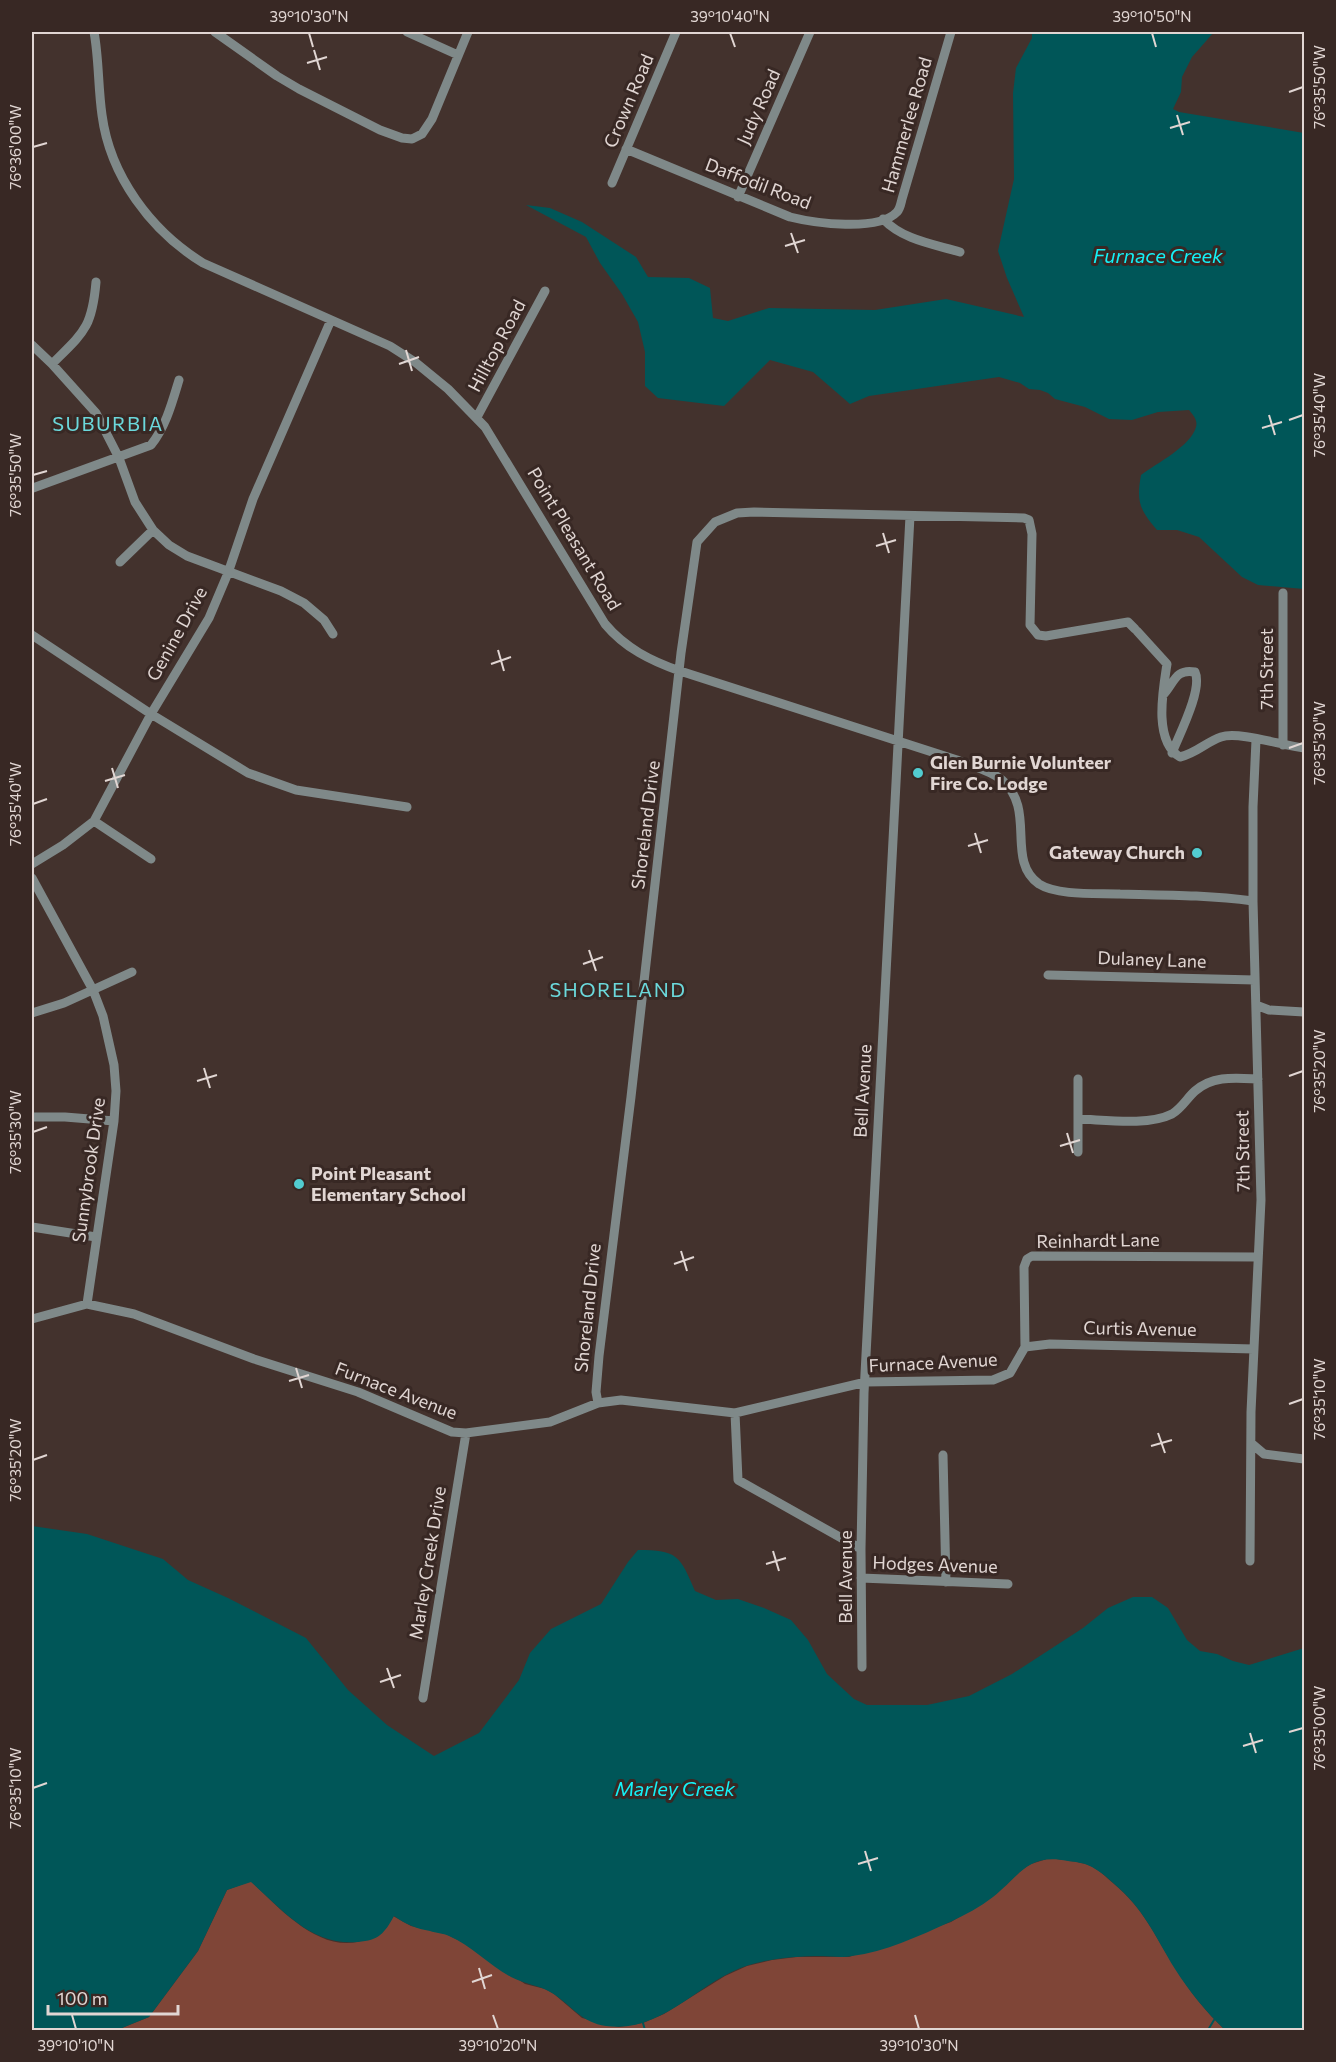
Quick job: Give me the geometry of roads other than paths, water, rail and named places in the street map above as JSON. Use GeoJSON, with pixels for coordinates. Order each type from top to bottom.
{"type":"FeatureCollection","features":[{"type":"Feature","properties":{"kind":"street","name":"Point Pleasant Road"},"geometry":{"type":"LineString","coordinates":[[94,32],[98,49],[101,112],[108,147],[119,174],[152,220],[185,251],[203,263],[390,346],[415,362],[448,389],[477,417],[498,447],[605,624],[641,655],[680,671],[988,772],[1003,780],[1012,790],[1021,812],[1023,859],[1032,878],[1050,889],[1253,901]]}},
{"type":"Feature","properties":{"kind":"street"},"geometry":{"type":"LineString","coordinates":[[215,32],[277,76],[307,93],[381,130],[402,138],[412,139],[422,134],[432,119],[468,32]]}},
{"type":"Feature","properties":{"kind":"street"},"geometry":{"type":"LineString","coordinates":[[407,32],[458,55]]}},
{"type":"Feature","properties":{"kind":"street","name":"Crown Road"},"geometry":{"type":"LineString","coordinates":[[612,183],[676,32]]}},
{"type":"Feature","properties":{"kind":"street","name":"Judy Road"},"geometry":{"type":"LineString","coordinates":[[738,196],[810,32]]}},
{"type":"Feature","properties":{"kind":"street","name":"Hammerlee Road"},"geometry":{"type":"LineString","coordinates":[[883,219],[898,211],[951,32]]}},
{"type":"Feature","properties":{"kind":"street","name":"Daffodil Road"},"geometry":{"type":"LineString","coordinates":[[626,149],[790,217],[813,222],[861,225],[883,219]]}},
{"type":"Feature","properties":{"kind":"street"},"geometry":{"type":"LineString","coordinates":[[883,219],[905,236],[960,252]]}},
{"type":"Feature","properties":{"kind":"street"},"geometry":{"type":"LineString","coordinates":[[52,364],[78,339],[89,323],[94,307],[96,282]]}},
{"type":"Feature","properties":{"kind":"street","name":"Hilltop Road"},"geometry":{"type":"LineString","coordinates":[[477,417],[545,291]]}},
{"type":"Feature","properties":{"kind":"street","name":"Genine Drive"},"geometry":{"type":"LineString","coordinates":[[32,864],[63,845],[94,821],[151,714],[209,618],[228,573],[253,499],[331,320]]}},
{"type":"Feature","properties":{"kind":"street"},"geometry":{"type":"LineString","coordinates":[[32,345],[96,413],[119,458],[135,502],[153,530],[169,545],[187,556],[281,591],[304,603],[324,620],[333,634]]}},
{"type":"Feature","properties":{"kind":"street"},"geometry":{"type":"LineString","coordinates":[[33,488],[151,445],[161,432],[170,412],[179,380]]}},
{"type":"Feature","properties":{"kind":"street","name":"Shoreland Drive"},"geometry":{"type":"LineString","coordinates":[[598,1402],[596,1392],[599,1356],[690,583],[697,542],[715,522],[737,513],[1024,518],[1029,520],[1032,534],[1030,625],[1038,635],[1046,636],[1128,622],[1167,664],[1162,696]]}},
{"type":"Feature","properties":{"kind":"street","name":"Bell Avenue"},"geometry":{"type":"LineString","coordinates":[[862,1667],[861,1549],[864,1392],[900,742],[910,516]]}},
{"type":"Feature","properties":{"kind":"street"},"geometry":{"type":"LineString","coordinates":[[120,562],[153,530]]}},
{"type":"Feature","properties":{"kind":"street","name":"7th Street"},"geometry":{"type":"LineString","coordinates":[[1283,593],[1283,746]]}},
{"type":"Feature","properties":{"kind":"street"},"geometry":{"type":"LineString","coordinates":[[32,635],[151,714],[248,773],[270,783],[296,790],[406,807]]}},
{"type":"Feature","properties":{"kind":"street"},"geometry":{"type":"LineString","coordinates":[[1172,753],[1198,678],[1195,672],[1182,672],[1175,677],[1162,696],[1161,711],[1172,753],[1180,757],[1193,754],[1222,737],[1239,735],[1283,746],[1305,748]]}},
{"type":"Feature","properties":{"kind":"street","name":"7th Street"},"geometry":{"type":"LineString","coordinates":[[1251,1561],[1251,1443],[1260,1200],[1253,901],[1256,740]]}},
{"type":"Feature","properties":{"kind":"street"},"geometry":{"type":"LineString","coordinates":[[94,821],[150,859]]}},
{"type":"Feature","properties":{"kind":"street","name":"Sunnybrook Drive"},"geometry":{"type":"LineString","coordinates":[[32,878],[93,990],[103,1016],[114,1065],[116,1090],[114,1121],[87,1304]]}},
{"type":"Feature","properties":{"kind":"street"},"geometry":{"type":"LineString","coordinates":[[32,1013],[64,1004],[132,972]]}},
{"type":"Feature","properties":{"kind":"street","name":"Dulaney Lane"},"geometry":{"type":"LineString","coordinates":[[1048,975],[1255,980]]}},
{"type":"Feature","properties":{"kind":"street"},"geometry":{"type":"LineString","coordinates":[[1256,1005],[1269,1010],[1305,1012]]}},
{"type":"Feature","properties":{"kind":"street"},"geometry":{"type":"LineString","coordinates":[[1078,1078],[1078,1152]]}},
{"type":"Feature","properties":{"kind":"street"},"geometry":{"type":"LineString","coordinates":[[1079,1119],[1156,1119],[1172,1114],[1194,1091],[1216,1080],[1258,1079]]}},
{"type":"Feature","properties":{"kind":"street"},"geometry":{"type":"LineString","coordinates":[[32,1117],[114,1121]]}},
{"type":"Feature","properties":{"kind":"street"},"geometry":{"type":"LineString","coordinates":[[32,1227],[96,1237]]}},
{"type":"Feature","properties":{"kind":"street","name":"Reinhardt Lane"},"geometry":{"type":"LineString","coordinates":[[1025,1347],[1024,1267],[1027,1259],[1032,1256],[1258,1257]]}},
{"type":"Feature","properties":{"kind":"street","name":"Furnace Avenue"},"geometry":{"type":"LineString","coordinates":[[32,1319],[87,1304],[134,1314],[254,1359],[358,1392],[452,1432],[466,1433],[550,1422],[598,1402],[621,1400],[735,1413],[866,1382],[993,1380],[1010,1373],[1025,1347]]}},
{"type":"Feature","properties":{"kind":"street","name":"Curtis Avenue"},"geometry":{"type":"LineString","coordinates":[[1025,1347],[1050,1344],[1254,1349]]}},
{"type":"Feature","properties":{"kind":"street","name":"Hodges Avenue"},"geometry":{"type":"LineString","coordinates":[[735,1413],[738,1480],[861,1549]]}},
{"type":"Feature","properties":{"kind":"street","name":"Marley Creek Drive"},"geometry":{"type":"LineString","coordinates":[[423,1698],[466,1433]]}},
{"type":"Feature","properties":{"kind":"street"},"geometry":{"type":"LineString","coordinates":[[1251,1443],[1264,1455],[1305,1459]]}},
{"type":"Feature","properties":{"kind":"street"},"geometry":{"type":"LineString","coordinates":[[943,1455],[946,1582]]}},
{"type":"Feature","properties":{"kind":"street","name":"Hodges Avenue"},"geometry":{"type":"LineString","coordinates":[[861,1578],[1008,1584]]}},
{"type":"Feature","properties":{"kind":"water","name":"Furnace Creek"},"geometry":{"type":"Polygon","coordinates":[[[1032,32],[1214,32],[1192,57],[1182,77],[1181,92],[1173,109],[1179,112],[1304,133],[1304,589],[1258,585],[1242,577],[1199,537],[1177,530],[1157,530],[1143,511],[1139,499],[1141,475],[1188,441],[1196,427],[1195,418],[1189,410],[1158,412],[1132,420],[1109,419],[1085,407],[1055,399],[1048,393],[1029,389],[1020,383],[999,377],[869,396],[850,404],[813,372],[770,360],[724,406],[658,398],[645,386],[645,352],[638,322],[586,237],[526,205],[550,208],[582,222],[636,257],[648,277],[689,278],[710,288],[713,318],[728,321],[769,308],[875,310],[946,299],[1024,317],[998,251],[1014,179],[1013,93],[1016,68],[1032,38],[1032,32]]]}},
{"type":"Feature","properties":{"kind":"water","name":"Marley Creek"},"geometry":{"type":"Polygon","coordinates":[[[32,1526],[87,1534],[163,1559],[188,1580],[306,1638],[348,1690],[387,1725],[434,1756],[479,1733],[519,1680],[530,1653],[551,1629],[601,1604],[638,1550],[662,1551],[676,1557],[695,1591],[716,1600],[738,1599],[791,1620],[808,1640],[827,1674],[854,1699],[867,1705],[927,1705],[969,1696],[1012,1674],[1083,1628],[1108,1608],[1133,1597],[1152,1597],[1168,1608],[1187,1640],[1200,1651],[1217,1654],[1233,1661],[1249,1665],[1304,1648],[1304,2030],[1225,2030],[1186,1985],[1148,1922],[1123,1892],[1089,1866],[1054,1859],[1034,1863],[978,1907],[902,1943],[848,1957],[794,1957],[749,1965],[731,1972],[663,2014],[645,2022],[626,2026],[606,2026],[590,2021],[552,1993],[511,1977],[457,1940],[416,1927],[394,1916],[384,1932],[371,1940],[341,1942],[326,1938],[299,1924],[251,1882],[227,1890],[198,1951],[149,2017],[117,2030],[32,2030],[32,1526]]]}},
{"type":"Feature","properties":{"kind":"waterway"},"geometry":{"type":"LineString","coordinates":[[1208,2030],[1214,2020]]}},
{"type":"Feature","properties":{"kind":"waterway"},"geometry":{"type":"LineString","coordinates":[[643,2023],[645,2030]]}},
{"type":"Feature","properties":{"kind":"place","name":"Glen Burnie Volunteer Fire Co. Lodge"},"geometry":{"type":"Point","coordinates":[918,773]}},
{"type":"Feature","properties":{"kind":"place","name":"Gateway Church"},"geometry":{"type":"Point","coordinates":[1197,853]}},
{"type":"Feature","properties":{"kind":"place","name":"Point Pleasant Elementary School"},"geometry":{"type":"Point","coordinates":[299,1184]}},
{"type":"Feature","properties":{"kind":"district","name":"SUBURBIA"},"geometry":{"type":"Point","coordinates":[108,424]}},
{"type":"Feature","properties":{"kind":"district","name":"SHORELAND"},"geometry":{"type":"Point","coordinates":[618,990]}}]}
